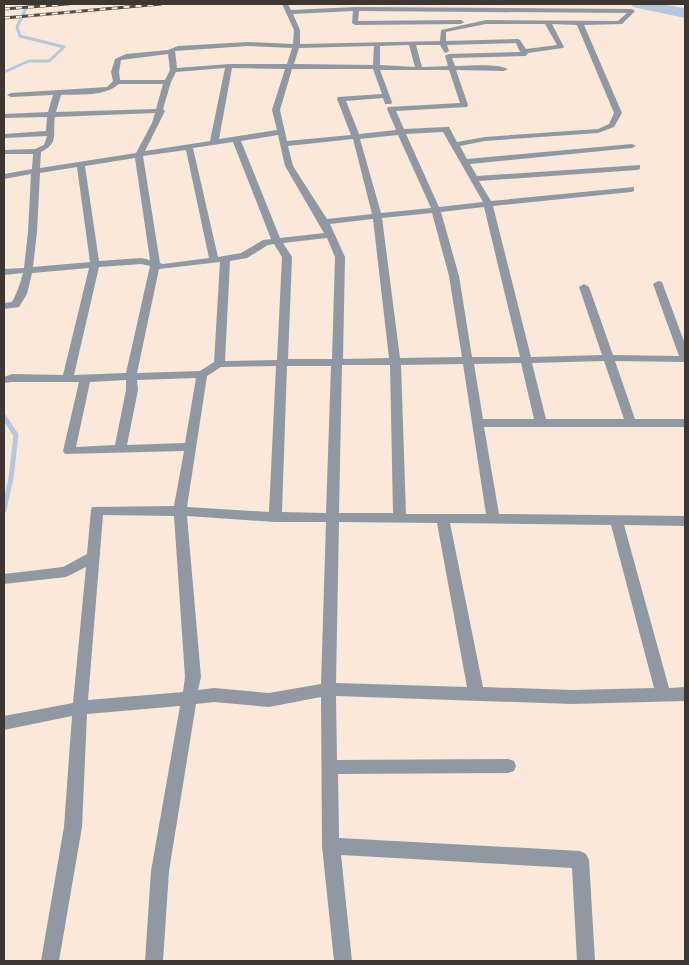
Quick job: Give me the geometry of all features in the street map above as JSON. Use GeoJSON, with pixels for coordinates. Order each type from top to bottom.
{"type":"FeatureCollection","features":[{"type":"Feature","properties":{"kind":"street"},"geometry":{"type":"LineString","coordinates":[[117,82],[115,72],[118,60],[126,56],[170,52],[178,48],[248,44],[296,46],[356,34],[486,22],[620,23],[632,11],[287,8],[297,30],[296,46],[276,110],[289,166],[324,222],[340,257],[328,689],[331,846],[343,961]]}},
{"type":"Feature","properties":{"kind":"street"},"geometry":{"type":"LineString","coordinates":[[356,9],[356,34]]}},
{"type":"Feature","properties":{"kind":"street"},"geometry":{"type":"LineString","coordinates":[[391,109],[464,105],[443,43],[443,31],[550,10]]}},
{"type":"Feature","properties":{"kind":"street"},"geometry":{"type":"LineString","coordinates":[[523,51],[561,47],[548,22]]}},
{"type":"Feature","properties":{"kind":"street"},"geometry":{"type":"LineString","coordinates":[[455,145],[485,139],[598,131],[608,129],[615,124],[618,113],[610,99],[580,23]]}},
{"type":"Feature","properties":{"kind":"street"},"geometry":{"type":"LineString","coordinates":[[356,34],[377,44],[518,41],[525,54],[448,56]]}},
{"type":"Feature","properties":{"kind":"street"},"geometry":{"type":"LineString","coordinates":[[377,44],[376,67],[391,109],[436,210],[454,276],[493,519]]}},
{"type":"Feature","properties":{"kind":"street"},"geometry":{"type":"LineString","coordinates":[[412,44],[419,69]]}},
{"type":"Feature","properties":{"kind":"street"},"geometry":{"type":"LineString","coordinates":[[120,449],[132,390],[131,376],[155,265],[139,155],[161,111],[167,82],[174,70],[170,52]]}},
{"type":"Feature","properties":{"kind":"street"},"geometry":{"type":"LineString","coordinates":[[174,70],[229,66],[376,67],[400,70],[504,69]]}},
{"type":"Feature","properties":{"kind":"street"},"geometry":{"type":"LineString","coordinates":[[214,143],[229,66]]}},
{"type":"Feature","properties":{"kind":"street"},"geometry":{"type":"LineString","coordinates":[[11,95],[99,91],[109,89],[117,82],[167,82]]}},
{"type":"Feature","properties":{"kind":"street"},"geometry":{"type":"LineString","coordinates":[[4,152],[37,151],[47,146],[58,92]]}},
{"type":"Feature","properties":{"kind":"street"},"geometry":{"type":"LineString","coordinates":[[386,96],[341,99],[356,137],[377,216],[394,362],[400,518]]}},
{"type":"Feature","properties":{"kind":"street"},"geometry":{"type":"LineString","coordinates":[[4,116],[161,111]]}},
{"type":"Feature","properties":{"kind":"street"},"geometry":{"type":"LineString","coordinates":[[284,144],[446,129],[488,204],[541,423]]}},
{"type":"Feature","properties":{"kind":"street"},"geometry":{"type":"LineString","coordinates":[[4,176],[281,132]]}},
{"type":"Feature","properties":{"kind":"street"},"geometry":{"type":"LineString","coordinates":[[4,136],[49,133]]}},
{"type":"Feature","properties":{"kind":"street"},"geometry":{"type":"LineString","coordinates":[[236,139],[276,240],[287,257],[284,363],[275,517]]}},
{"type":"Feature","properties":{"kind":"street"},"geometry":{"type":"LineString","coordinates":[[464,162],[632,146]]}},
{"type":"Feature","properties":{"kind":"street"},"geometry":{"type":"LineString","coordinates":[[189,147],[214,260]]}},
{"type":"Feature","properties":{"kind":"street"},"geometry":{"type":"LineString","coordinates":[[4,306],[15,305],[20,300],[29,270],[37,151]]}},
{"type":"Feature","properties":{"kind":"street"},"geometry":{"type":"LineString","coordinates":[[68,379],[95,265],[81,164]]}},
{"type":"Feature","properties":{"kind":"street"},"geometry":{"type":"LineString","coordinates":[[474,180],[637,167]]}},
{"type":"Feature","properties":{"kind":"street"},"geometry":{"type":"LineString","coordinates":[[324,222],[632,189]]}},
{"type":"Feature","properties":{"kind":"street"},"geometry":{"type":"LineString","coordinates":[[4,272],[141,261],[163,267],[244,256],[266,242],[276,240],[330,235]]}},
{"type":"Feature","properties":{"kind":"street"},"geometry":{"type":"LineString","coordinates":[[219,364],[225,259]]}},
{"type":"Feature","properties":{"kind":"street"},"geometry":{"type":"LineString","coordinates":[[4,380],[12,378],[68,379],[202,374],[219,364],[685,358],[658,284]]}},
{"type":"Feature","properties":{"kind":"street"},"geometry":{"type":"LineString","coordinates":[[584,287],[631,423]]}},
{"type":"Feature","properties":{"kind":"street"},"geometry":{"type":"LineString","coordinates":[[154,961],[160,871],[193,678],[180,511],[202,374]]}},
{"type":"Feature","properties":{"kind":"street"},"geometry":{"type":"LineString","coordinates":[[85,378],[69,450],[190,447]]}},
{"type":"Feature","properties":{"kind":"street"},"geometry":{"type":"LineString","coordinates":[[478,423],[685,423]]}},
{"type":"Feature","properties":{"kind":"street"},"geometry":{"type":"LineString","coordinates":[[50,961],[74,827],[80,708],[96,510],[180,511],[275,517],[685,521]]}},
{"type":"Feature","properties":{"kind":"street"},"geometry":{"type":"LineString","coordinates":[[443,519],[476,693]]}},
{"type":"Feature","properties":{"kind":"street"},"geometry":{"type":"LineString","coordinates":[[616,520],[663,694]]}},
{"type":"Feature","properties":{"kind":"street"},"geometry":{"type":"LineString","coordinates":[[6,578],[66,572],[93,557]]}},
{"type":"Feature","properties":{"kind":"street"},"geometry":{"type":"LineString","coordinates":[[4,723],[80,708],[214,694],[269,700],[328,689],[572,697],[685,694]]}},
{"type":"Feature","properties":{"kind":"street"},"geometry":{"type":"LineString","coordinates":[[329,767],[508,766]]}},
{"type":"Feature","properties":{"kind":"street"},"geometry":{"type":"LineString","coordinates":[[331,846],[580,860],[586,961]]}},
{"type":"Feature","properties":{"kind":"waterway"},"geometry":{"type":"LineString","coordinates":[[4,72],[29,61],[49,61],[64,47],[20,36],[17,27],[28,4]]}},
{"type":"Feature","properties":{"kind":"waterway"},"geometry":{"type":"LineString","coordinates":[[638,4],[685,13]]}},
{"type":"Feature","properties":{"kind":"waterway"},"geometry":{"type":"LineString","coordinates":[[4,417],[16,435],[11,478],[4,510]]}},
{"type":"Feature","properties":{"kind":"railway"},"geometry":{"type":"LineString","coordinates":[[4,9],[68,4]]}},
{"type":"Feature","properties":{"kind":"railway"},"geometry":{"type":"LineString","coordinates":[[4,18],[161,4]]}}]}
